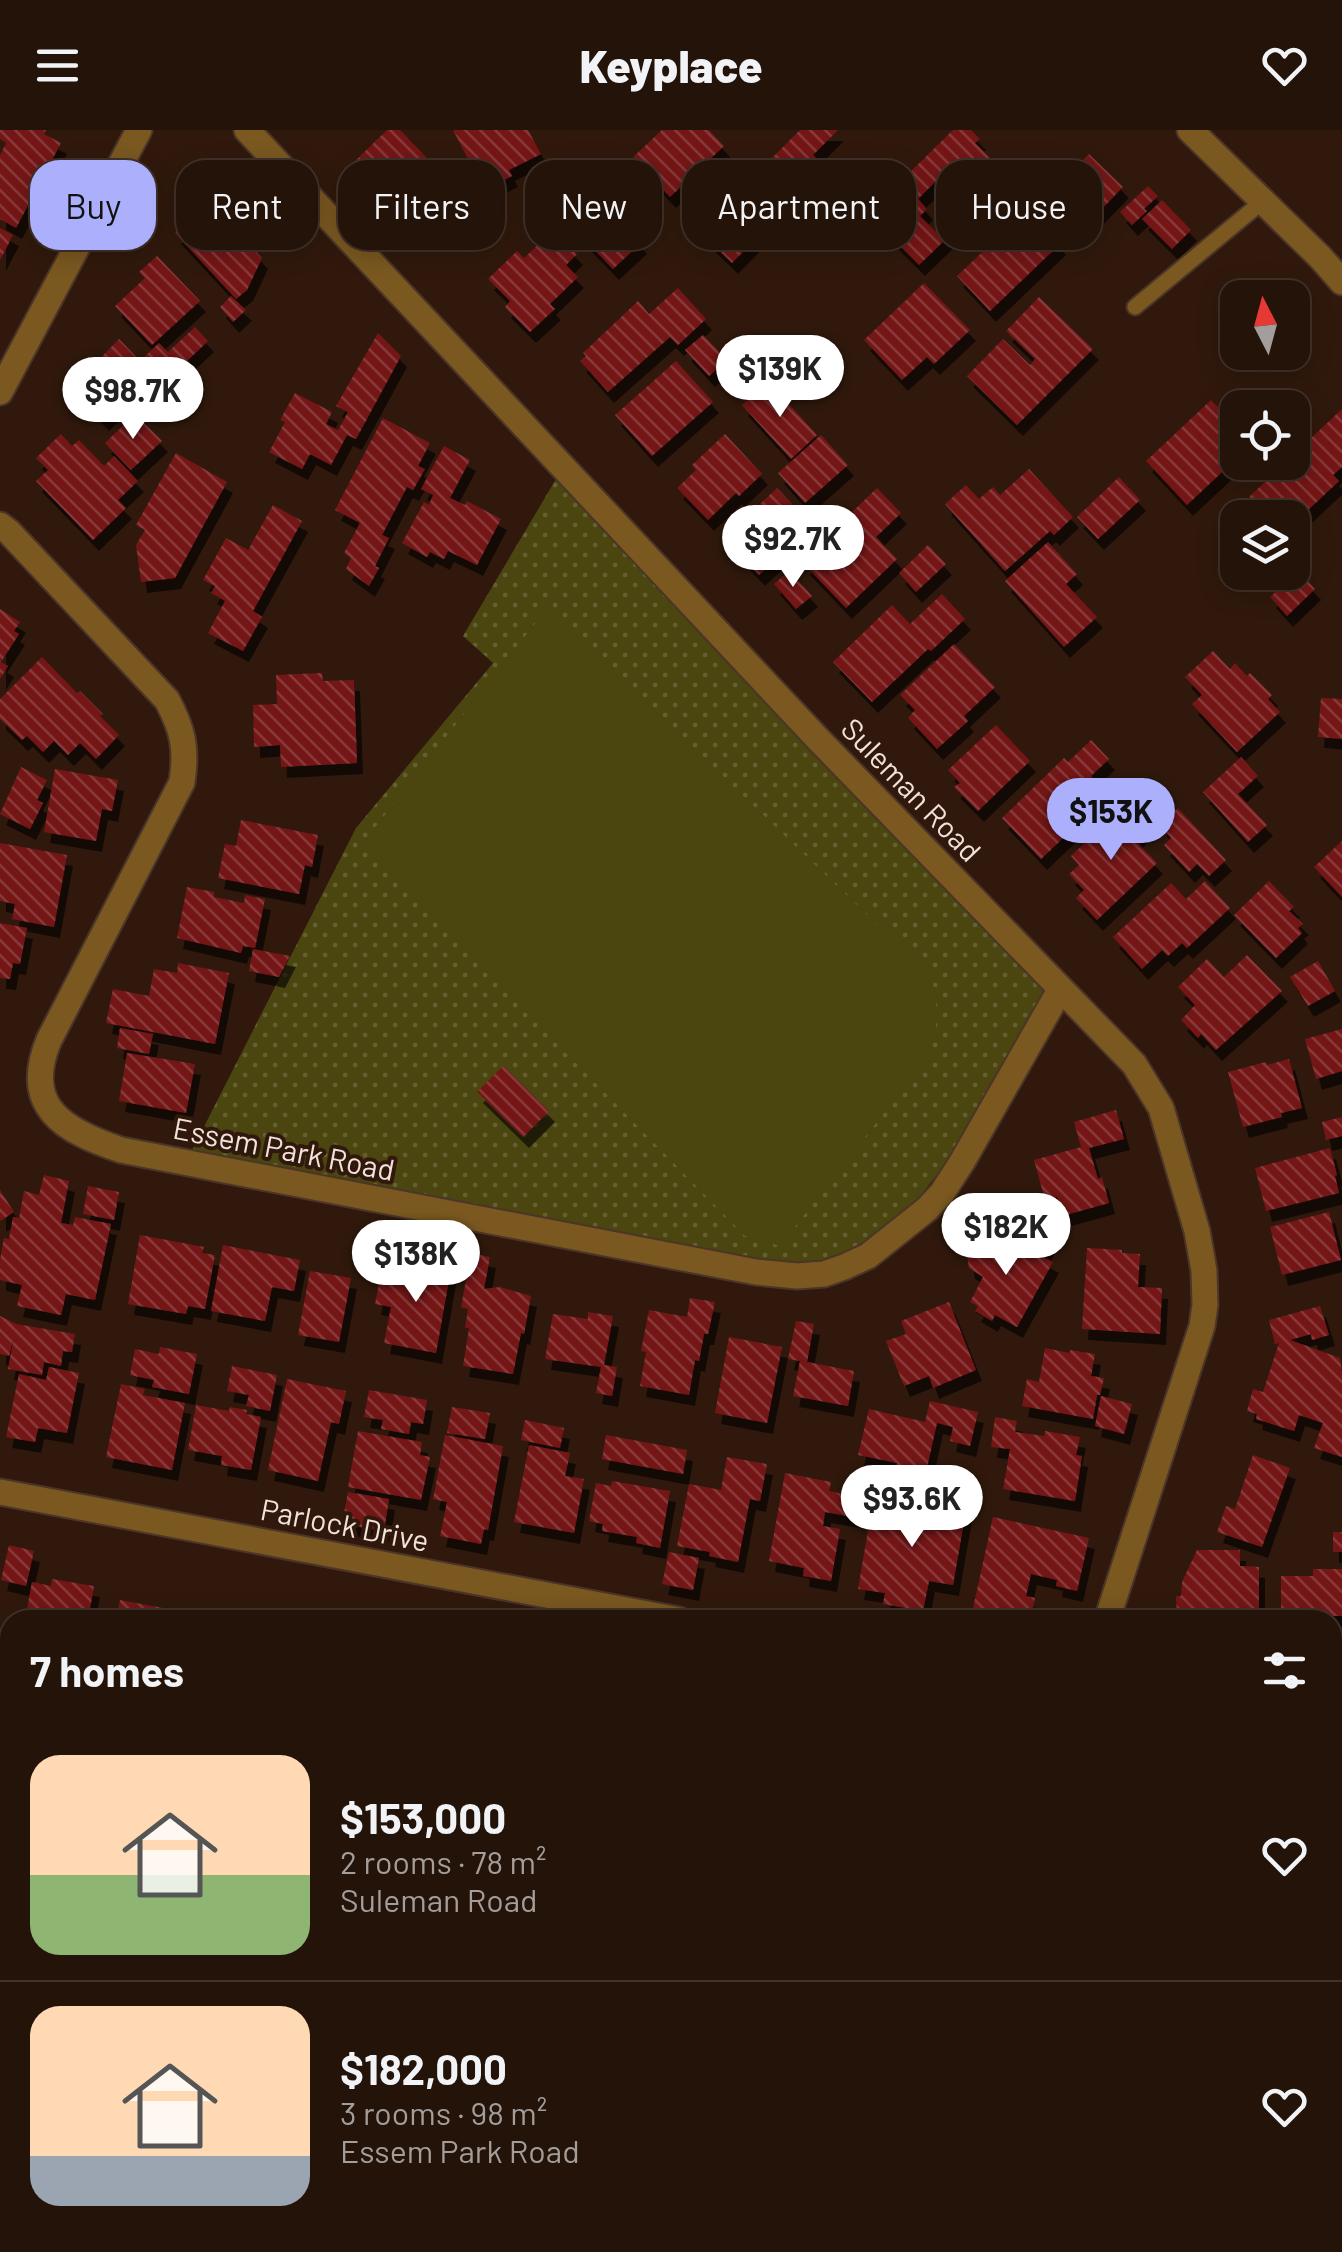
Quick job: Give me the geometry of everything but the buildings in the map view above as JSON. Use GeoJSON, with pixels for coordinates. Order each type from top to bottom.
{"type":"FeatureCollection","features":[{"type":"Feature","properties":{"kind":"street"},"geometry":{"type":"LineString","coordinates":[[0,392],[139,130]]}},
{"type":"Feature","properties":{"kind":"street","name":"Suleman Road"},"geometry":{"type":"LineString","coordinates":[[247,130],[803,722],[1134,1064],[1161,1108],[1197,1231],[1205,1306],[1202,1326],[1109,1610]]}},
{"type":"Feature","properties":{"kind":"street"},"geometry":{"type":"LineString","coordinates":[[1190,130],[1342,282]]}},
{"type":"Feature","properties":{"kind":"street","name":"Essem Park Road"},"geometry":{"type":"LineString","coordinates":[[0,525],[167,700],[185,748],[182,782],[41,1059],[39,1078],[47,1108],[86,1138],[121,1150],[756,1272],[824,1274],[868,1256],[942,1193],[1060,990]]}},
{"type":"Feature","properties":{"kind":"street","name":"Parlock Drive"},"geometry":{"type":"LineString","coordinates":[[0,1492],[625,1610]]}},
{"type":"Feature","properties":{"kind":"lane"},"geometry":{"type":"LineString","coordinates":[[1135,307],[1263,201]]}},
{"type":"Feature","properties":{"kind":"shaded area"},"geometry":{"type":"Polygon","coordinates":[[[562,469],[1055,989],[985,1105],[923,1192],[883,1232],[835,1258],[796,1268],[188,1158],[356,828],[493,663],[463,636],[562,469]]]}},
{"type":"Feature","properties":{"kind":"shaded area"},"geometry":{"type":"Polygon","coordinates":[[[547,608],[931,976],[936,1015],[930,1054],[780,1246],[745,1236],[362,844],[547,608]]]}}]}
